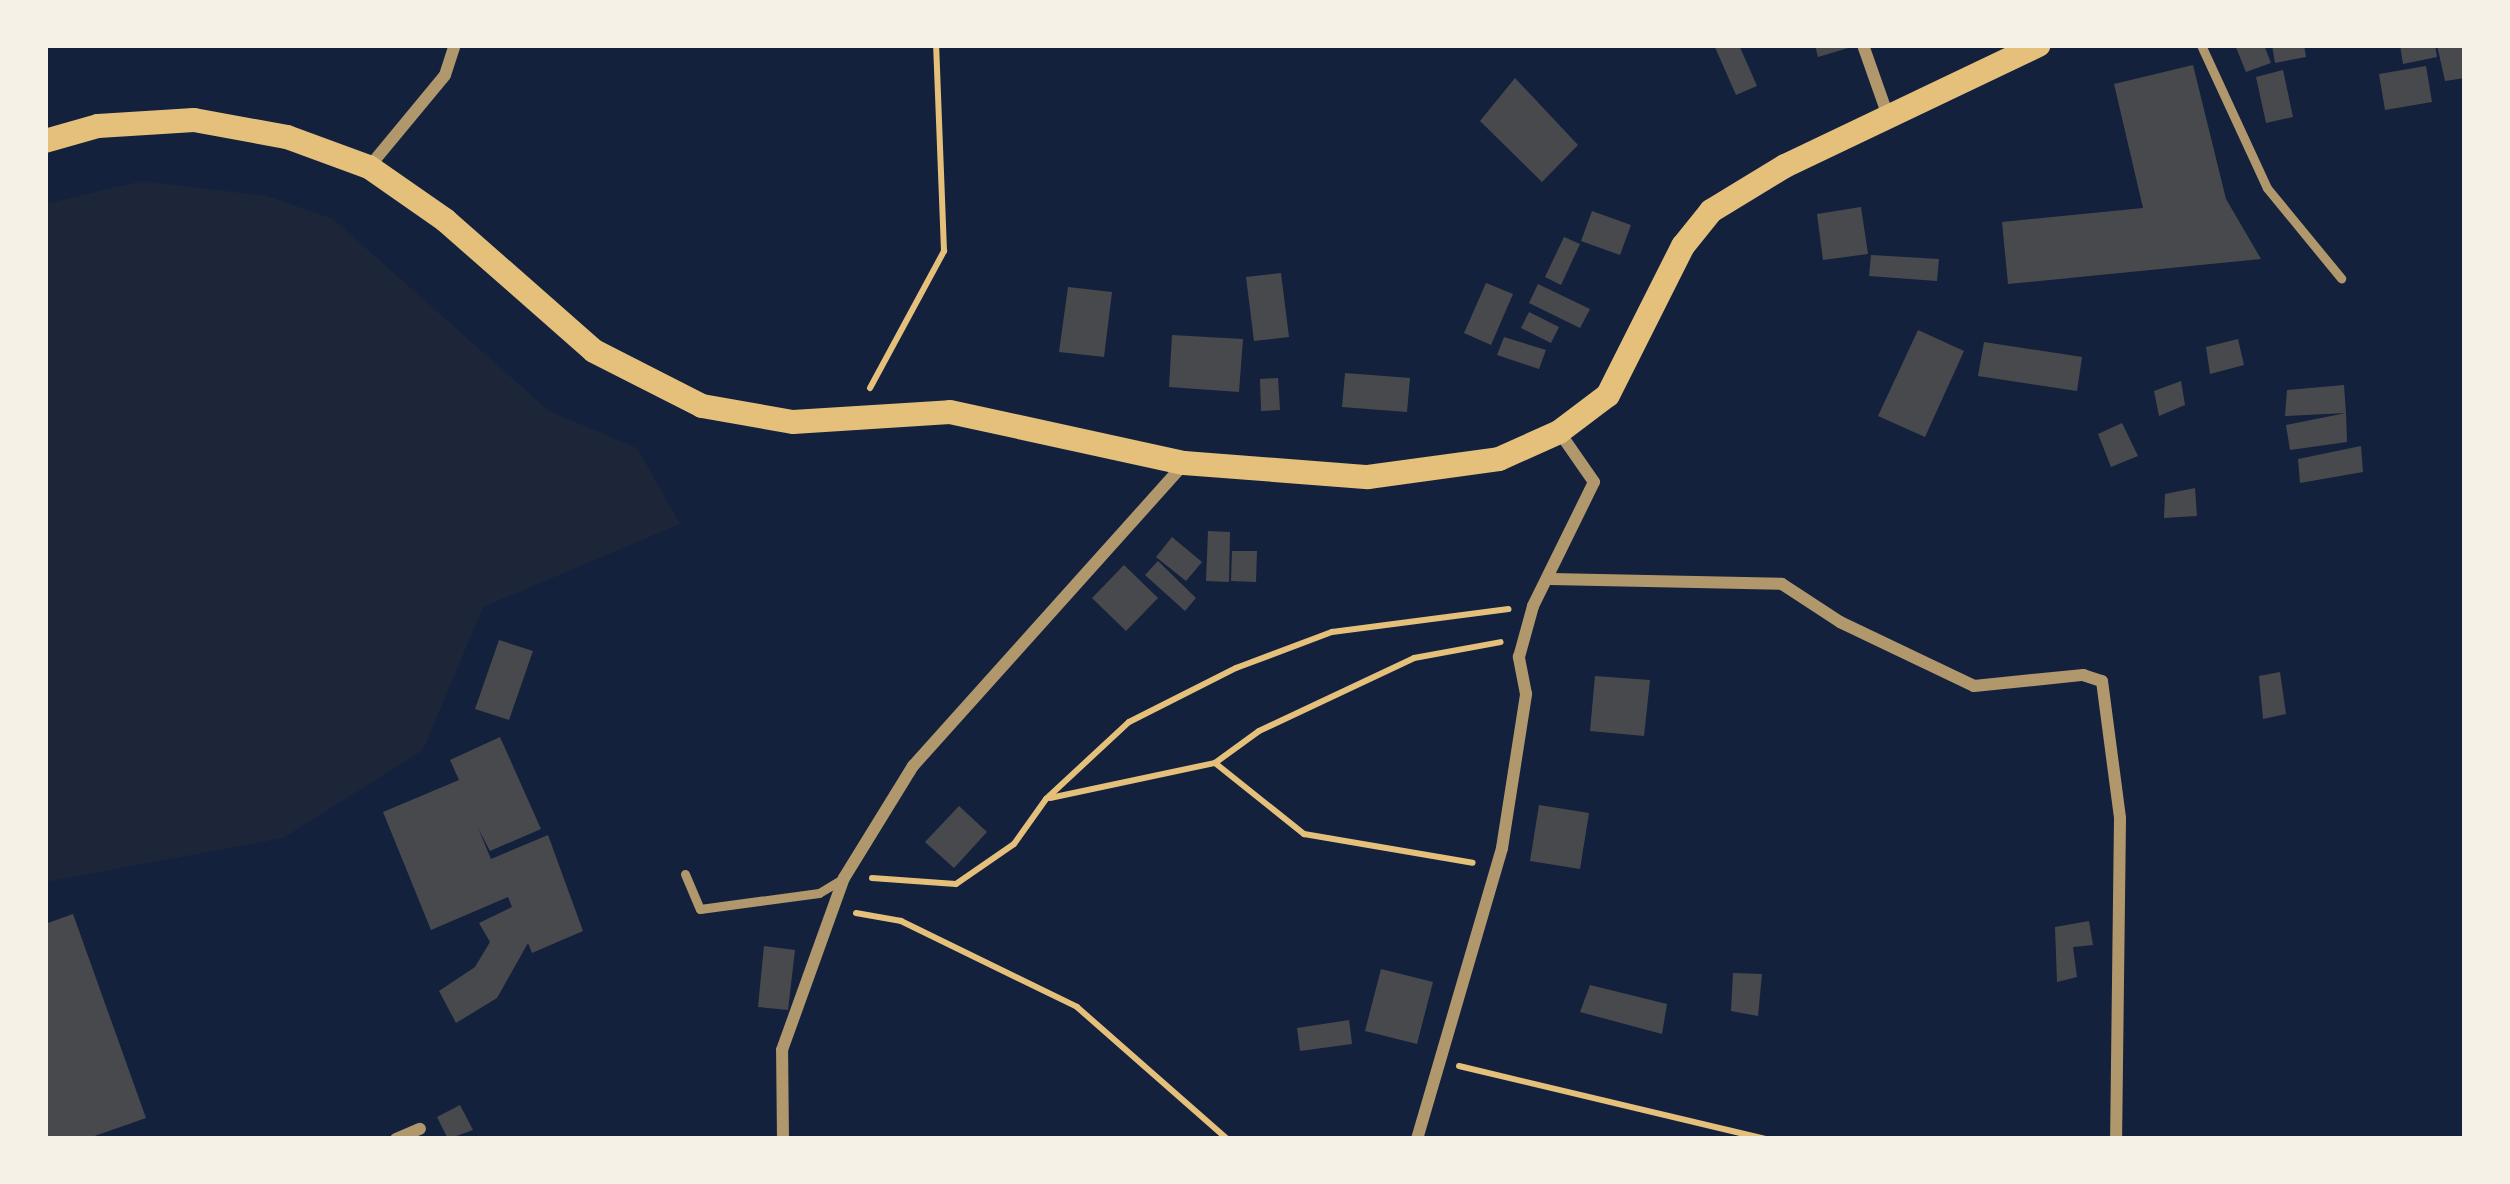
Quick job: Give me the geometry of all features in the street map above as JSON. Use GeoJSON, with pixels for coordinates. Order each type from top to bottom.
{"type":"FeatureCollection","features":[{"type":"Feature","properties":{"kind":"main road"},"geometry":{"type":"LineString","coordinates":[[45,142],[98,126],[194,121],[287,137],[369,167],[445,220],[593,351],[653,386],[702,406],[793,422],[950,412],[1015,420],[1184,464],[1369,477],[1498,459],[1559,432],[1608,394],[1683,246],[1712,211],[1785,166],[2038,45]]}},
{"type":"Feature","properties":{"kind":"street"},"geometry":{"type":"LineString","coordinates":[[369,167],[445,75],[455,45]]}},
{"type":"Feature","properties":{"kind":"street"},"geometry":{"type":"LineString","coordinates":[[1863,45],[1889,120]]}},
{"type":"Feature","properties":{"kind":"street"},"geometry":{"type":"LineString","coordinates":[[1417,1139],[1445,1059],[1502,848],[1526,694],[1519,657],[1533,606],[1551,579],[1594,482],[1559,432]]}},
{"type":"Feature","properties":{"kind":"street"},"geometry":{"type":"LineString","coordinates":[[783,1139],[782,1050],[844,878],[914,766],[1184,464]]}},
{"type":"Feature","properties":{"kind":"street"},"geometry":{"type":"LineString","coordinates":[[1551,579],[1782,584],[1840,622],[1974,686],[2083,675],[2102,681],[2120,818],[2116,1139]]}},
{"type":"Feature","properties":{"kind":"street"},"geometry":{"type":"LineString","coordinates":[[396,1139],[420,1130]]}},
{"type":"Feature","properties":{"kind":"lane"},"geometry":{"type":"LineString","coordinates":[[2201,45],[2267,188],[2341,278]]}},
{"type":"Feature","properties":{"kind":"lane"},"geometry":{"type":"LineString","coordinates":[[685,874],[700,909],[819,893],[844,878]]}},
{"type":"Feature","properties":{"kind":"path"},"geometry":{"type":"LineString","coordinates":[[862,417],[873,378],[944,251],[936,45]]}},
{"type":"Feature","properties":{"kind":"path"},"geometry":{"type":"LineString","coordinates":[[844,878],[956,884],[1014,844],[1046,799],[1129,722],[1237,668],[1332,632],[1533,606]]}},
{"type":"Feature","properties":{"kind":"path"},"geometry":{"type":"LineString","coordinates":[[1046,799],[1215,763],[1259,731],[1414,658],[1518,639],[1519,657]]}},
{"type":"Feature","properties":{"kind":"path"},"geometry":{"type":"LineString","coordinates":[[1215,763],[1304,834],[1472,863],[1502,848]]}},
{"type":"Feature","properties":{"kind":"path"},"geometry":{"type":"LineString","coordinates":[[835,909],[901,921],[1076,1007],[1227,1139]]}},
{"type":"Feature","properties":{"kind":"path"},"geometry":{"type":"LineString","coordinates":[[1445,1059],[1467,1071],[1765,1139]]}},
{"type":"Feature","properties":{"kind":"shaded area"},"geometry":{"type":"Polygon","coordinates":[[[142,181],[267,196],[333,219],[549,411],[637,448],[680,524],[483,607],[423,750],[283,838],[45,882],[45,204],[142,181]]]}},
{"type":"Feature","properties":{"kind":"building"},"geometry":{"type":"Polygon","coordinates":[[[1714,45],[1739,45],[1757,86],[1736,95],[1714,45]]]}},
{"type":"Feature","properties":{"kind":"building"},"geometry":{"type":"Polygon","coordinates":[[[1815,45],[1855,45],[1855,46],[1818,57],[1815,45]]]}},
{"type":"Feature","properties":{"kind":"building"},"geometry":{"type":"Polygon","coordinates":[[[2235,45],[2264,45],[2271,63],[2246,72],[2235,45]]]}},
{"type":"Feature","properties":{"kind":"building"},"geometry":{"type":"Polygon","coordinates":[[[2272,45],[2304,45],[2306,57],[2275,63],[2272,45]]]}},
{"type":"Feature","properties":{"kind":"building"},"geometry":{"type":"Polygon","coordinates":[[[2400,45],[2435,45],[2437,57],[2403,64],[2400,45]]]}},
{"type":"Feature","properties":{"kind":"building"},"geometry":{"type":"Polygon","coordinates":[[[2437,45],[2465,48],[2465,78],[2445,81],[2437,45]]]}},
{"type":"Feature","properties":{"kind":"building"},"geometry":{"type":"Polygon","coordinates":[[[2193,65],[2226,199],[2261,259],[2008,284],[2002,222],[2143,208],[2114,84],[2193,65]]]}},
{"type":"Feature","properties":{"kind":"building"},"geometry":{"type":"Polygon","coordinates":[[[2426,66],[2432,102],[2385,110],[2379,74],[2426,66]]]}},
{"type":"Feature","properties":{"kind":"building"},"geometry":{"type":"Polygon","coordinates":[[[2283,70],[2293,117],[2266,123],[2256,77],[2283,70]]]}},
{"type":"Feature","properties":{"kind":"building"},"geometry":{"type":"Polygon","coordinates":[[[1515,78],[1578,145],[1542,182],[1480,121],[1515,78]]]}},
{"type":"Feature","properties":{"kind":"building"},"geometry":{"type":"Polygon","coordinates":[[[1861,207],[1868,254],[1823,260],[1817,214],[1861,207]]]}},
{"type":"Feature","properties":{"kind":"building"},"geometry":{"type":"Polygon","coordinates":[[[1592,211],[1631,225],[1620,255],[1581,241],[1592,211]]]}},
{"type":"Feature","properties":{"kind":"building"},"geometry":{"type":"Polygon","coordinates":[[[1564,237],[1580,244],[1561,285],[1545,277],[1564,237]]]}},
{"type":"Feature","properties":{"kind":"building"},"geometry":{"type":"Polygon","coordinates":[[[1871,255],[1939,259],[1937,281],[1869,276],[1871,255]]]}},
{"type":"Feature","properties":{"kind":"building"},"geometry":{"type":"Polygon","coordinates":[[[1281,273],[1289,337],[1254,341],[1246,277],[1281,273]]]}},
{"type":"Feature","properties":{"kind":"building"},"geometry":{"type":"Polygon","coordinates":[[[1486,283],[1513,294],[1491,345],[1464,333],[1486,283]]]}},
{"type":"Feature","properties":{"kind":"building"},"geometry":{"type":"Polygon","coordinates":[[[1538,284],[1590,309],[1580,328],[1529,303],[1538,284]]]}},
{"type":"Feature","properties":{"kind":"building"},"geometry":{"type":"Polygon","coordinates":[[[1068,287],[1112,292],[1104,357],[1059,352],[1068,287]]]}},
{"type":"Feature","properties":{"kind":"building"},"geometry":{"type":"Polygon","coordinates":[[[1529,312],[1559,327],[1551,343],[1521,328],[1529,312]]]}},
{"type":"Feature","properties":{"kind":"building"},"geometry":{"type":"Polygon","coordinates":[[[1918,330],[1964,351],[1925,437],[1878,416],[1918,330]]]}},
{"type":"Feature","properties":{"kind":"building"},"geometry":{"type":"Polygon","coordinates":[[[1172,335],[1243,339],[1239,392],[1169,387],[1172,335]]]}},
{"type":"Feature","properties":{"kind":"building"},"geometry":{"type":"Polygon","coordinates":[[[1504,337],[1546,350],[1539,369],[1497,355],[1504,337]]]}},
{"type":"Feature","properties":{"kind":"building"},"geometry":{"type":"Polygon","coordinates":[[[2238,339],[2244,365],[2210,374],[2206,347],[2238,339]]]}},
{"type":"Feature","properties":{"kind":"building"},"geometry":{"type":"Polygon","coordinates":[[[1984,342],[2082,357],[2077,391],[1978,376],[1984,342]]]}},
{"type":"Feature","properties":{"kind":"building"},"geometry":{"type":"Polygon","coordinates":[[[1345,373],[1410,378],[1407,412],[1342,407],[1345,373]]]}},
{"type":"Feature","properties":{"kind":"building"},"geometry":{"type":"Polygon","coordinates":[[[1278,378],[1280,410],[1261,411],[1260,379],[1278,378]]]}},
{"type":"Feature","properties":{"kind":"building"},"geometry":{"type":"Polygon","coordinates":[[[2181,381],[2185,405],[2159,416],[2154,391],[2181,381]]]}},
{"type":"Feature","properties":{"kind":"building"},"geometry":{"type":"Polygon","coordinates":[[[2344,385],[2346,413],[2285,416],[2287,390],[2344,385]]]}},
{"type":"Feature","properties":{"kind":"building"},"geometry":{"type":"Polygon","coordinates":[[[2346,413],[2347,442],[2290,450],[2286,425],[2346,413]]]}},
{"type":"Feature","properties":{"kind":"building"},"geometry":{"type":"Polygon","coordinates":[[[2122,423],[2138,456],[2111,467],[2098,434],[2122,423]]]}},
{"type":"Feature","properties":{"kind":"building"},"geometry":{"type":"Polygon","coordinates":[[[2361,446],[2363,472],[2300,483],[2298,459],[2361,446]]]}},
{"type":"Feature","properties":{"kind":"building"},"geometry":{"type":"Polygon","coordinates":[[[2195,488],[2197,516],[2164,518],[2165,494],[2195,488]]]}},
{"type":"Feature","properties":{"kind":"building"},"geometry":{"type":"Polygon","coordinates":[[[1208,531],[1230,532],[1229,582],[1206,581],[1208,531]]]}},
{"type":"Feature","properties":{"kind":"building"},"geometry":{"type":"Polygon","coordinates":[[[1172,537],[1202,562],[1186,581],[1156,557],[1172,537]]]}},
{"type":"Feature","properties":{"kind":"building"},"geometry":{"type":"Polygon","coordinates":[[[1232,551],[1257,551],[1256,582],[1231,581],[1232,551]]]}},
{"type":"Feature","properties":{"kind":"building"},"geometry":{"type":"Polygon","coordinates":[[[1158,561],[1196,598],[1185,611],[1145,575],[1158,561]]]}},
{"type":"Feature","properties":{"kind":"building"},"geometry":{"type":"Polygon","coordinates":[[[1124,565],[1158,598],[1126,631],[1092,598],[1124,565]]]}},
{"type":"Feature","properties":{"kind":"building"},"geometry":{"type":"Polygon","coordinates":[[[499,640],[533,651],[509,720],[475,709],[499,640]]]}},
{"type":"Feature","properties":{"kind":"building"},"geometry":{"type":"Polygon","coordinates":[[[2280,672],[2286,714],[2263,719],[2259,676],[2280,672]]]}},
{"type":"Feature","properties":{"kind":"building"},"geometry":{"type":"Polygon","coordinates":[[[1595,676],[1650,680],[1644,736],[1590,731],[1595,676]]]}},
{"type":"Feature","properties":{"kind":"building"},"geometry":{"type":"Polygon","coordinates":[[[500,737],[541,829],[490,851],[478,828],[491,859],[548,835],[583,931],[532,953],[528,943],[497,998],[456,1023],[439,991],[475,967],[490,942],[479,923],[512,907],[508,897],[431,930],[383,812],[459,780],[450,760],[500,737]]]}},
{"type":"Feature","properties":{"kind":"building"},"geometry":{"type":"Polygon","coordinates":[[[1539,805],[1589,813],[1580,869],[1530,861],[1539,805]]]}},
{"type":"Feature","properties":{"kind":"building"},"geometry":{"type":"Polygon","coordinates":[[[959,806],[987,832],[954,868],[925,842],[959,806]]]}},
{"type":"Feature","properties":{"kind":"building"},"geometry":{"type":"Polygon","coordinates":[[[73,914],[146,1118],[86,1139],[45,1139],[45,924],[73,914]]]}},
{"type":"Feature","properties":{"kind":"building"},"geometry":{"type":"Polygon","coordinates":[[[2089,921],[2093,945],[2073,947],[2077,977],[2057,982],[2055,927],[2089,921]]]}},
{"type":"Feature","properties":{"kind":"building"},"geometry":{"type":"Polygon","coordinates":[[[764,946],[795,950],[788,1010],[758,1007],[764,946]]]}},
{"type":"Feature","properties":{"kind":"building"},"geometry":{"type":"Polygon","coordinates":[[[1381,969],[1433,982],[1417,1044],[1365,1031],[1381,969]]]}},
{"type":"Feature","properties":{"kind":"building"},"geometry":{"type":"Polygon","coordinates":[[[1733,973],[1762,974],[1758,1016],[1731,1011],[1733,973]]]}},
{"type":"Feature","properties":{"kind":"building"},"geometry":{"type":"Polygon","coordinates":[[[1590,985],[1667,1004],[1662,1034],[1580,1012],[1590,985]]]}},
{"type":"Feature","properties":{"kind":"building"},"geometry":{"type":"Polygon","coordinates":[[[1349,1020],[1352,1044],[1300,1051],[1297,1028],[1349,1020]]]}},
{"type":"Feature","properties":{"kind":"building"},"geometry":{"type":"Polygon","coordinates":[[[460,1105],[473,1130],[448,1139],[437,1117],[460,1105]]]}}]}
